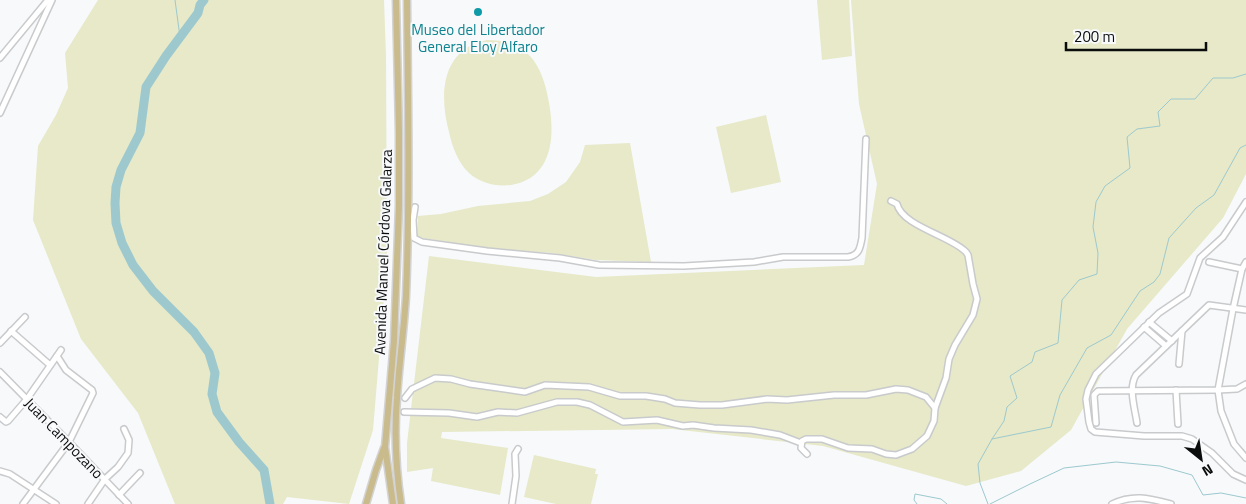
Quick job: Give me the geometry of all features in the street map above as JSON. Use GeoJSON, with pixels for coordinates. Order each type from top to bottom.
{"type":"FeatureCollection","features":[{"type":"Feature","properties":{"kind":"main road","name":"Avenida Manuel Córdova Galarza"},"geometry":{"type":"LineString","coordinates":[[393,504],[385,446],[394,341],[399,206],[396,0]]}},
{"type":"Feature","properties":{"kind":"main road","name":"Avenida Manuel Córdova Galarza"},"geometry":{"type":"LineString","coordinates":[[401,504],[396,472],[395,440],[396,400],[406,297],[408,0]]}},
{"type":"Feature","properties":{"kind":"main road"},"geometry":{"type":"LineString","coordinates":[[366,504],[385,446]]}},
{"type":"Feature","properties":{"kind":"street"},"geometry":{"type":"LineString","coordinates":[[0,58],[48,0]]}},
{"type":"Feature","properties":{"kind":"street"},"geometry":{"type":"LineString","coordinates":[[0,113],[52,0]]}},
{"type":"Feature","properties":{"kind":"street"},"geometry":{"type":"LineString","coordinates":[[24,30],[30,29],[34,32],[36,38]]}},
{"type":"Feature","properties":{"kind":"street"},"geometry":{"type":"LineString","coordinates":[[415,207],[413,220],[414,238],[422,242],[560,258],[599,265],[684,266],[754,262],[784,257],[848,257],[857,254],[860,250],[862,238],[866,139]]}},
{"type":"Feature","properties":{"kind":"street"},"geometry":{"type":"LineString","coordinates":[[801,443],[806,439],[822,440],[848,448],[872,449],[891,455],[901,454],[917,446],[927,436],[934,421],[935,408],[946,378],[949,359],[973,315],[977,294],[966,252],[910,219],[900,210],[898,204],[891,202]]}},
{"type":"Feature","properties":{"kind":"street"},"geometry":{"type":"LineString","coordinates":[[1246,202],[1223,237],[1200,258],[1187,294],[1159,313],[1096,374],[1088,390],[1086,404],[1091,429],[1095,432],[1144,436],[1182,436],[1192,439],[1212,453],[1233,474],[1246,480]]}},
{"type":"Feature","properties":{"kind":"street"},"geometry":{"type":"LineString","coordinates":[[1209,262],[1242,270]]}},
{"type":"Feature","properties":{"kind":"street"},"geometry":{"type":"LineString","coordinates":[[1246,262],[1242,270],[1233,308],[1218,390],[1221,412],[1234,444],[1246,458]]}},
{"type":"Feature","properties":{"kind":"street"},"geometry":{"type":"LineString","coordinates":[[1137,423],[1132,390],[1136,375],[1209,305],[1246,310]]}},
{"type":"Feature","properties":{"kind":"street"},"geometry":{"type":"LineString","coordinates":[[0,343],[25,317]]}},
{"type":"Feature","properties":{"kind":"street"},"geometry":{"type":"LineString","coordinates":[[1149,322],[1172,341]]}},
{"type":"Feature","properties":{"kind":"street"},"geometry":{"type":"LineString","coordinates":[[1144,327],[1166,346]]}},
{"type":"Feature","properties":{"kind":"street"},"geometry":{"type":"LineString","coordinates":[[11,331],[50,365]]}},
{"type":"Feature","properties":{"kind":"street"},"geometry":{"type":"LineString","coordinates":[[1179,364],[1182,331]]}},
{"type":"Feature","properties":{"kind":"street"},"geometry":{"type":"LineString","coordinates":[[0,417],[6,422],[27,399],[61,350]]}},
{"type":"Feature","properties":{"kind":"street"},"geometry":{"type":"LineString","coordinates":[[23,504],[69,442],[93,393],[92,390],[66,370],[57,356]]}},
{"type":"Feature","properties":{"kind":"street","name":"Juan Campozano"},"geometry":{"type":"LineString","coordinates":[[0,372],[127,504]]}},
{"type":"Feature","properties":{"kind":"street"},"geometry":{"type":"LineString","coordinates":[[405,398],[412,389],[434,378],[451,379],[493,388],[525,392],[545,385],[589,387],[620,396],[646,396],[665,399],[675,403],[700,405],[767,399],[787,400],[834,395],[866,395],[896,389],[908,390],[926,397],[935,408]]}},
{"type":"Feature","properties":{"kind":"street"},"geometry":{"type":"LineString","coordinates":[[1096,423],[1094,395],[1098,391],[1218,390],[1237,389],[1246,384]]}},
{"type":"Feature","properties":{"kind":"street"},"geometry":{"type":"LineString","coordinates":[[1176,390],[1178,424]]}},
{"type":"Feature","properties":{"kind":"street"},"geometry":{"type":"LineString","coordinates":[[404,412],[449,413],[477,417],[498,412],[517,413],[557,402],[577,402],[590,405],[623,422],[657,420],[683,426],[693,425],[751,430],[780,435],[801,443]]}},
{"type":"Feature","properties":{"kind":"street"},"geometry":{"type":"LineString","coordinates":[[88,504],[105,479],[118,467],[128,453],[129,440],[124,429]]}},
{"type":"Feature","properties":{"kind":"street"},"geometry":{"type":"LineString","coordinates":[[801,443],[801,448],[807,454]]}},
{"type":"Feature","properties":{"kind":"street"},"geometry":{"type":"LineString","coordinates":[[512,504],[516,476],[515,454],[518,449]]}},
{"type":"Feature","properties":{"kind":"street"},"geometry":{"type":"LineString","coordinates":[[0,471],[10,474],[56,504]]}},
{"type":"Feature","properties":{"kind":"street"},"geometry":{"type":"LineString","coordinates":[[119,495],[140,473]]}},
{"type":"Feature","properties":{"kind":"street"},"geometry":{"type":"LineString","coordinates":[[1112,504],[1125,498],[1150,499],[1171,504]]}},
{"type":"Feature","properties":{"kind":"green space"},"geometry":{"type":"Polygon","coordinates":[[[98,0],[384,0],[387,261],[373,430],[349,504],[287,497],[283,504],[175,504],[138,413],[81,339],[33,220],[38,146],[56,115],[68,88],[65,53],[98,0]]]}},
{"type":"Feature","properties":{"kind":"green space"},"geometry":{"type":"Polygon","coordinates":[[[817,0],[849,0],[852,56],[822,60],[817,0]]]}},
{"type":"Feature","properties":{"kind":"green space"},"geometry":{"type":"Polygon","coordinates":[[[851,0],[1246,0],[1246,174],[1223,218],[1127,329],[1071,430],[1021,471],[966,486],[823,446],[672,429],[442,432],[441,438],[508,448],[500,495],[431,481],[433,468],[407,472],[407,443],[429,256],[596,277],[864,265],[877,184],[859,104],[851,0]]]}},
{"type":"Feature","properties":{"kind":"green space"},"geometry":{"type":"Polygon","coordinates":[[[487,40],[509,43],[529,55],[537,65],[542,77],[549,103],[552,129],[551,142],[543,165],[536,174],[525,181],[511,185],[488,184],[469,173],[456,154],[446,118],[444,89],[452,63],[460,53],[472,45],[487,40]]]}},
{"type":"Feature","properties":{"kind":"green space"},"geometry":{"type":"Polygon","coordinates":[[[766,115],[781,182],[731,193],[716,127],[766,115]]]}},
{"type":"Feature","properties":{"kind":"green space"},"geometry":{"type":"Polygon","coordinates":[[[630,143],[651,262],[596,260],[552,253],[491,249],[417,237],[418,216],[441,214],[478,206],[530,201],[548,194],[566,182],[580,162],[585,145],[630,143]]]}},
{"type":"Feature","properties":{"kind":"green space"},"geometry":{"type":"Polygon","coordinates":[[[534,455],[596,469],[595,474],[598,474],[591,504],[556,504],[524,497],[534,455]]]}},
{"type":"Feature","properties":{"kind":"waterway"},"geometry":{"type":"LineString","coordinates":[[175,0],[180,37]]}},
{"type":"Feature","properties":{"kind":"waterway"},"geometry":{"type":"LineString","coordinates":[[204,0],[200,5],[198,13],[146,87],[140,133],[121,170],[116,187],[116,223],[122,243],[133,265],[153,291],[194,332],[209,353],[215,373],[212,394],[217,412],[239,442],[264,470],[270,504]]}},
{"type":"Feature","properties":{"kind":"waterway"},"geometry":{"type":"LineString","coordinates":[[988,504],[980,483],[978,464],[1004,421],[1007,407],[1017,398],[1010,376],[1032,362],[1035,352],[1058,343],[1062,300],[1079,280],[1097,274],[1098,253],[1093,227],[1096,202],[1105,186],[1130,168],[1127,137],[1137,129],[1160,126],[1158,112],[1171,99],[1195,99],[1213,78],[1233,78],[1246,74]]}},
{"type":"Feature","properties":{"kind":"waterway"},"geometry":{"type":"LineString","coordinates":[[992,439],[1051,427],[1060,395],[1087,348],[1111,335],[1140,291],[1154,282],[1160,274],[1169,238],[1196,208],[1214,195],[1240,148],[1246,145]]}},
{"type":"Feature","properties":{"kind":"waterway"},"geometry":{"type":"LineString","coordinates":[[990,504],[1064,468],[1116,462],[1160,466],[1192,475],[1203,495],[1221,493],[1246,498]]}},
{"type":"Feature","properties":{"kind":"waterway"},"geometry":{"type":"LineString","coordinates":[[917,504],[914,500],[915,494],[941,499],[947,504]]}},
{"type":"Feature","properties":{"kind":"place","name":"Museo del Libertador General Eloy Alfaro"},"geometry":{"type":"Point","coordinates":[478,12]}}]}
